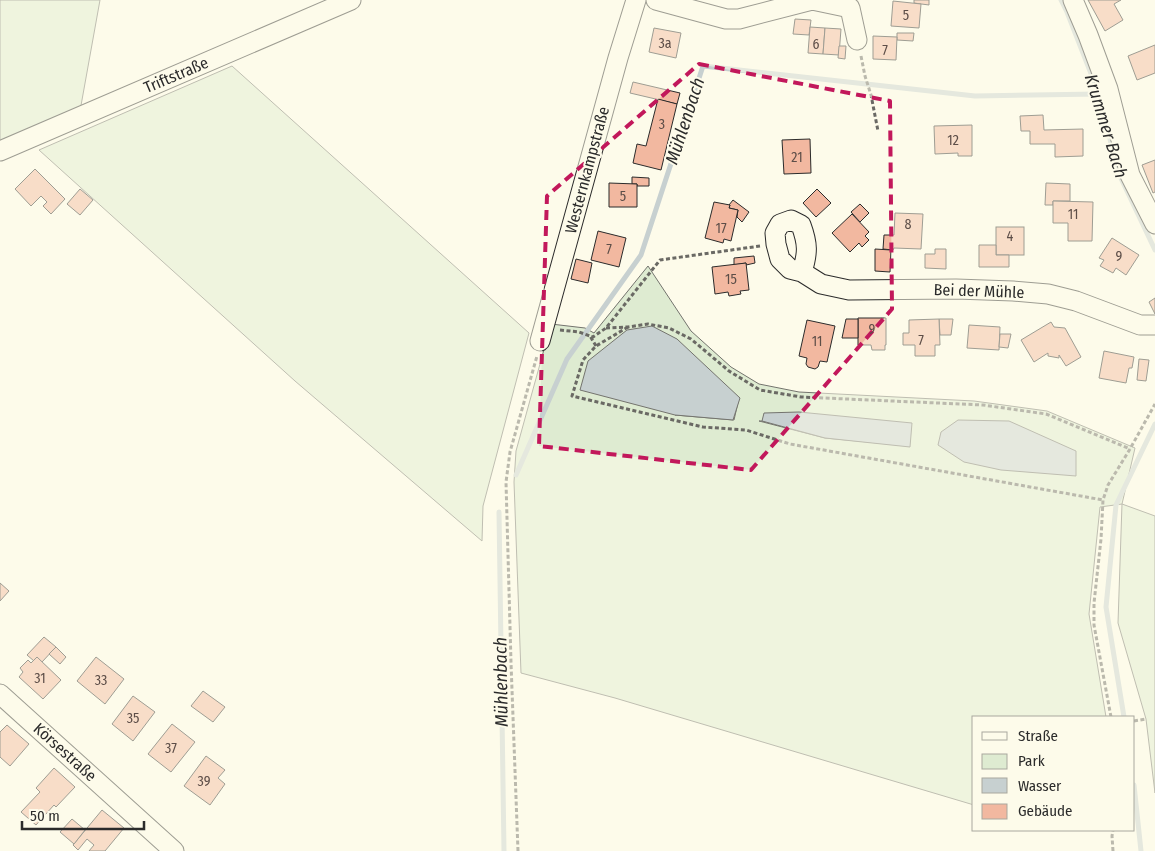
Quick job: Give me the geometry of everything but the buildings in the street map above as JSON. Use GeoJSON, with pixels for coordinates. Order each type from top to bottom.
{"type":"FeatureCollection","features":[{"type":"Feature","properties":{"kind":"street","name":"Triftstraße"},"geometry":{"type":"LineString","coordinates":[[0,151],[351,0]]}},
{"type":"Feature","properties":{"kind":"street","name":"Westernkampstraße"},"geometry":{"type":"LineString","coordinates":[[540,341],[618,58],[636,0]]}},
{"type":"Feature","properties":{"kind":"street"},"geometry":{"type":"LineString","coordinates":[[656,0],[726,19],[739,19],[812,0],[850,8],[857,40]]}},
{"type":"Feature","properties":{"kind":"street"},"geometry":{"type":"LineString","coordinates":[[1073,0],[1108,90],[1130,175],[1155,224]]}},
{"type":"Feature","properties":{"kind":"street"},"geometry":{"type":"LineString","coordinates":[[776,244],[775,233],[780,224],[791,220],[801,225],[805,236],[807,256],[802,272]]}},
{"type":"Feature","properties":{"kind":"street","name":"Bei der Mühle"},"geometry":{"type":"LineString","coordinates":[[776,244],[780,260],[790,268],[802,272],[821,284],[849,290],[1012,291],[1048,294],[1076,301],[1140,325],[1155,325]]}},
{"type":"Feature","properties":{"kind":"street","name":"Körsestraße"},"geometry":{"type":"LineString","coordinates":[[0,694],[174,851]]}},
{"type":"Feature","properties":{"kind":"path"},"geometry":{"type":"LineString","coordinates":[[865,76],[878,131]]}},
{"type":"Feature","properties":{"kind":"path"},"geometry":{"type":"LineString","coordinates":[[580,332],[593,337],[606,328],[660,260],[776,244]]}},
{"type":"Feature","properties":{"kind":"path"},"geometry":{"type":"LineString","coordinates":[[606,328],[648,324],[669,328],[691,339],[729,371],[760,390],[801,397],[982,405],[1046,414],[1130,449]]}},
{"type":"Feature","properties":{"kind":"path"},"geometry":{"type":"LineString","coordinates":[[628,327],[596,346],[583,360],[572,396],[703,427],[746,430],[790,444],[1103,500]]}},
{"type":"Feature","properties":{"kind":"path"},"geometry":{"type":"LineString","coordinates":[[590,336],[596,346]]}},
{"type":"Feature","properties":{"kind":"path"},"geometry":{"type":"LineString","coordinates":[[518,851],[506,482],[510,452],[540,341]]}},
{"type":"Feature","properties":{"kind":"path"},"geometry":{"type":"LineString","coordinates":[[1111,716],[1094,625],[1094,603],[1103,500],[1108,485],[1155,404]]}},
{"type":"Feature","properties":{"kind":"path"},"geometry":{"type":"LineString","coordinates":[[1135,722],[1146,719]]}},
{"type":"Feature","properties":{"kind":"path"},"geometry":{"type":"LineString","coordinates":[[1113,851],[1114,831]]}},
{"type":"Feature","properties":{"kind":"highlighted area"},"geometry":{"type":"Polygon","coordinates":[[[699,64],[890,101],[892,309],[751,470],[539,446],[547,196],[699,64]]]}},
{"type":"Feature","properties":{"kind":"green space"},"geometry":{"type":"Polygon","coordinates":[[[0,0],[100,0],[80,111],[0,146],[0,0]]]}},
{"type":"Feature","properties":{"kind":"green space"},"geometry":{"type":"Polygon","coordinates":[[[232,66],[529,333],[483,506],[482,541],[295,381],[39,150],[232,66]]]}},
{"type":"Feature","properties":{"kind":"green space"},"geometry":{"type":"Polygon","coordinates":[[[648,266],[691,331],[731,367],[759,384],[799,392],[974,401],[1047,411],[1135,448],[1122,504],[1100,507],[1089,614],[1106,716],[972,716],[972,804],[615,698],[521,673],[514,482],[516,451],[551,324],[585,328],[594,333],[648,266]],[[739,398],[675,415],[734,420],[739,398]],[[759,421],[825,438],[910,446],[759,421]]]}},
{"type":"Feature","properties":{"kind":"green space"},"geometry":{"type":"Polygon","coordinates":[[[1122,504],[1155,516],[1155,793],[1146,719],[1118,623],[1122,504]]]}},
{"type":"Feature","properties":{"kind":"water"},"geometry":{"type":"Polygon","coordinates":[[[652,326],[677,339],[740,398],[733,420],[675,415],[580,390],[588,361],[627,330],[652,326]]]}},
{"type":"Feature","properties":{"kind":"water"},"geometry":{"type":"Polygon","coordinates":[[[799,412],[912,423],[910,447],[825,438],[762,421],[764,413],[799,412]]]}},
{"type":"Feature","properties":{"kind":"water"},"geometry":{"type":"Polygon","coordinates":[[[958,420],[1009,421],[1076,451],[1076,476],[1001,470],[964,462],[938,445],[941,432],[958,420]]]}},
{"type":"Feature","properties":{"kind":"waterway","name":"Krummer Bach"},"geometry":{"type":"LineString","coordinates":[[1061,0],[1099,94],[1118,172],[1155,250]]}},
{"type":"Feature","properties":{"kind":"waterway","name":"Mühlenbach"},"geometry":{"type":"LineString","coordinates":[[516,475],[567,359],[641,255],[703,66],[975,96],[1099,94]]}},
{"type":"Feature","properties":{"kind":"waterway","name":"Krummer Bach"},"geometry":{"type":"LineString","coordinates":[[1124,716],[1106,607],[1116,505],[1155,424]]}},
{"type":"Feature","properties":{"kind":"waterway","name":"Mühlenbach"},"geometry":{"type":"LineString","coordinates":[[499,512],[504,851]]}},
{"type":"Feature","properties":{"kind":"waterway","name":"Krummer Bach"},"geometry":{"type":"LineString","coordinates":[[1135,794],[1141,851]]}}]}
